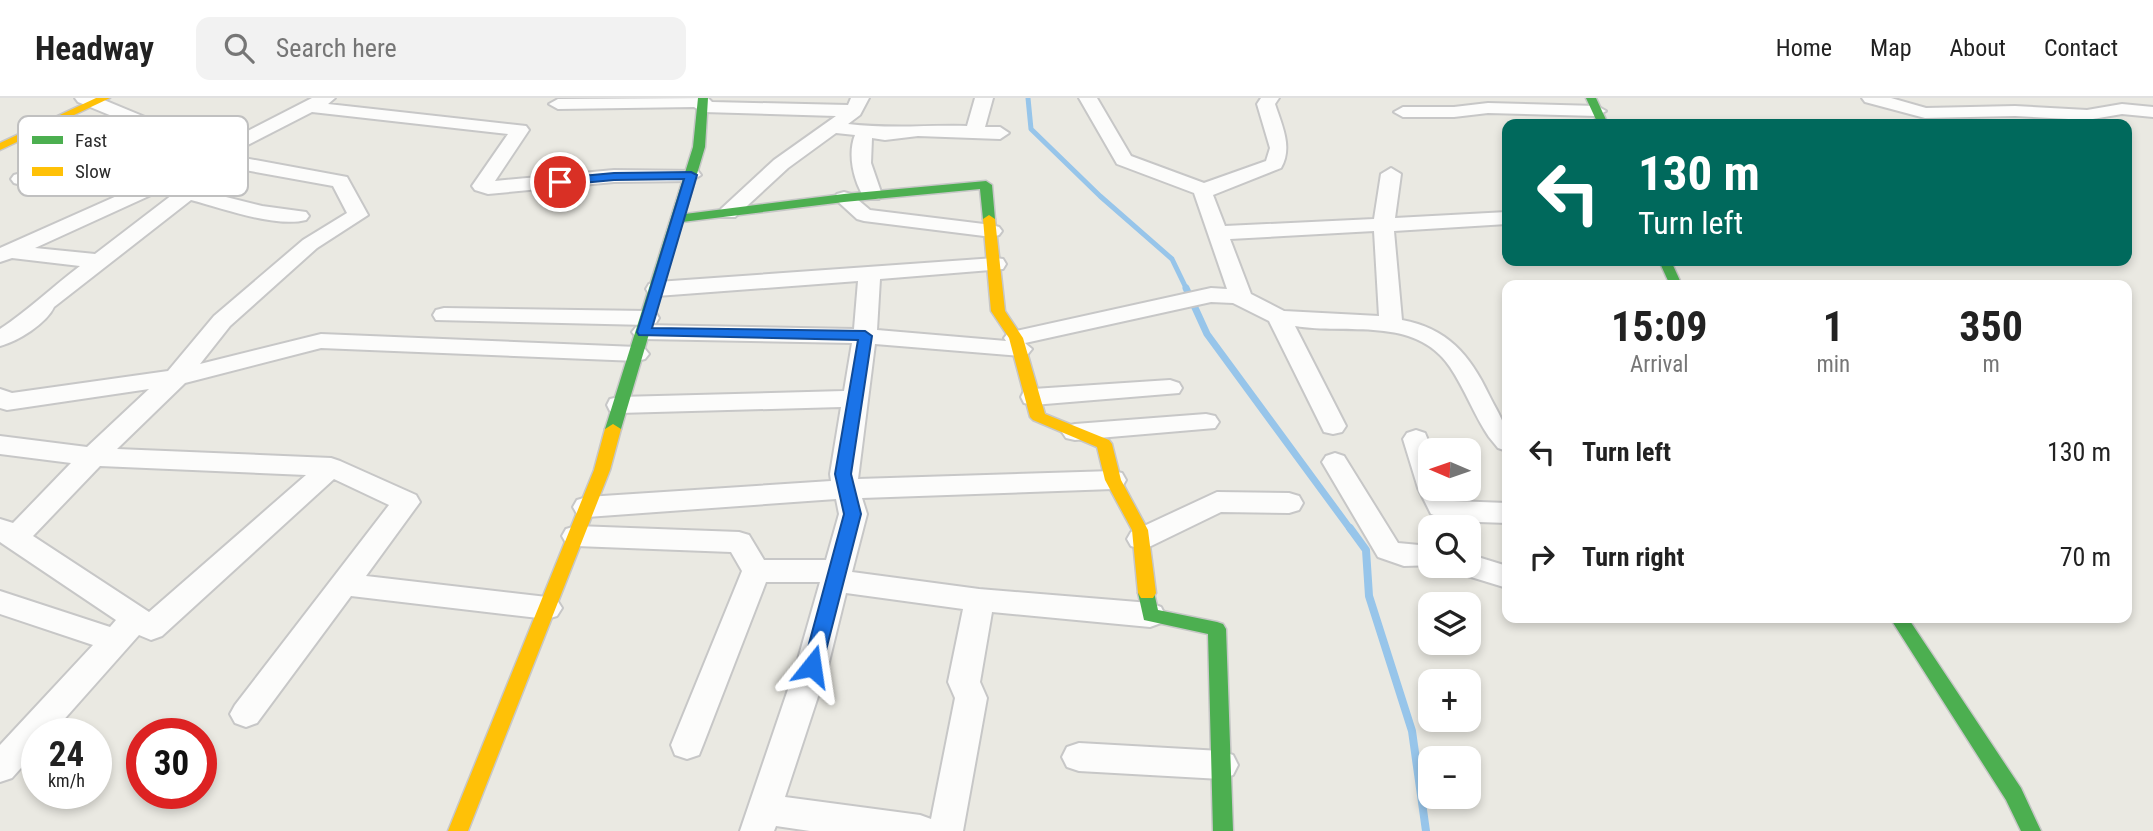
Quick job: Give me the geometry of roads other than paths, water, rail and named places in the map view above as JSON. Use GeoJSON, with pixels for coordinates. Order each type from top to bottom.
{"type":"FeatureCollection","features":[{"type":"Feature","properties":{"kind":"street"},"geometry":{"type":"LineString","coordinates":[[974,132],[984,98]]}},
{"type":"Feature","properties":{"kind":"street"},"geometry":{"type":"LineString","coordinates":[[1088,98],[1124,160],[1205,190],[1274,164],[1279,153],[1266,104],[1270,98]]}},
{"type":"Feature","properties":{"kind":"street"},"geometry":{"type":"LineString","coordinates":[[1871,98],[1926,118],[2015,111],[2087,115],[2122,109],[2153,112]]}},
{"type":"Feature","properties":{"kind":"street"},"geometry":{"type":"LineString","coordinates":[[49,116],[90,99],[129,116]]}},
{"type":"Feature","properties":{"kind":"street"},"geometry":{"type":"LineString","coordinates":[[57,116],[90,99]]}},
{"type":"Feature","properties":{"kind":"street"},"geometry":{"type":"LineString","coordinates":[[248,138],[319,102],[374,116],[520,130],[482,186],[488,188],[614,176],[691,175]]}},
{"type":"Feature","properties":{"kind":"street"},"geometry":{"type":"LineString","coordinates":[[457,831],[602,470],[619,405],[643,335],[699,147],[703,102]]}},
{"type":"Feature","properties":{"kind":"street"},"geometry":{"type":"LineString","coordinates":[[558,104],[703,102],[857,105]]}},
{"type":"Feature","properties":{"kind":"street"},"geometry":{"type":"LineString","coordinates":[[727,213],[781,164],[857,105]]}},
{"type":"Feature","properties":{"kind":"street"},"geometry":{"type":"LineString","coordinates":[[1403,113],[1488,108],[1597,111]]}},
{"type":"Feature","properties":{"kind":"street"},"geometry":{"type":"LineString","coordinates":[[832,127],[891,134],[918,130],[1000,133]]}},
{"type":"Feature","properties":{"kind":"street"},"geometry":{"type":"LineString","coordinates":[[0,136],[18,129]]}},
{"type":"Feature","properties":{"kind":"street"},"geometry":{"type":"LineString","coordinates":[[866,131],[862,137],[859,160],[872,195]]}},
{"type":"Feature","properties":{"kind":"street"},"geometry":{"type":"LineString","coordinates":[[0,146],[18,137]]}},
{"type":"Feature","properties":{"kind":"street"},"geometry":{"type":"LineString","coordinates":[[248,165],[340,181],[358,215],[310,244],[222,321],[176,378],[8,533],[151,628],[331,467]]}},
{"type":"Feature","properties":{"kind":"street"},"geometry":{"type":"LineString","coordinates":[[1391,174],[1384,203],[1383,264],[1392,326]]}},
{"type":"Feature","properties":{"kind":"street"},"geometry":{"type":"LineString","coordinates":[[678,219],[844,198],[986,185],[998,311],[1018,343],[1038,417],[1104,443],[1113,480],[1140,530],[1150,615]]}},
{"type":"Feature","properties":{"kind":"street"},"geometry":{"type":"LineString","coordinates":[[1205,190],[1204,199],[1241,298]]}},
{"type":"Feature","properties":{"kind":"street"},"geometry":{"type":"LineString","coordinates":[[4,254],[131,196]]}},
{"type":"Feature","properties":{"kind":"street"},"geometry":{"type":"LineString","coordinates":[[0,339],[40,313],[45,303],[182,196]]}},
{"type":"Feature","properties":{"kind":"street"},"geometry":{"type":"LineString","coordinates":[[202,196],[262,212],[299,216]]}},
{"type":"Feature","properties":{"kind":"street"},"geometry":{"type":"LineString","coordinates":[[844,198],[864,215],[992,231]]}},
{"type":"Feature","properties":{"kind":"street"},"geometry":{"type":"LineString","coordinates":[[1488,208],[1502,215]]}},
{"type":"Feature","properties":{"kind":"street"},"geometry":{"type":"LineString","coordinates":[[1217,233],[1384,222],[1502,218]]}},
{"type":"Feature","properties":{"kind":"street"},"geometry":{"type":"LineString","coordinates":[[4,254],[98,261]]}},
{"type":"Feature","properties":{"kind":"street"},"geometry":{"type":"LineString","coordinates":[[657,289],[995,264]]}},
{"type":"Feature","properties":{"kind":"street"},"geometry":{"type":"LineString","coordinates":[[870,273],[865,336],[843,474],[853,514],[812,666],[760,820],[920,831]]}},
{"type":"Feature","properties":{"kind":"street"},"geometry":{"type":"LineString","coordinates":[[2,402],[176,378],[321,341],[643,335],[865,336],[1018,343],[1211,295],[1241,298],[1279,317],[1392,326],[1430,335],[1447,348],[1462,366],[1502,434]]}},
{"type":"Feature","properties":{"kind":"street"},"geometry":{"type":"LineString","coordinates":[[444,315],[643,335]]}},
{"type":"Feature","properties":{"kind":"street"},"geometry":{"type":"LineString","coordinates":[[1279,317],[1333,426]]}},
{"type":"Feature","properties":{"kind":"street"},"geometry":{"type":"LineString","coordinates":[[1033,397],[1170,388]]}},
{"type":"Feature","properties":{"kind":"street"},"geometry":{"type":"LineString","coordinates":[[619,405],[855,399]]}},
{"type":"Feature","properties":{"kind":"street"},"geometry":{"type":"LineString","coordinates":[[1076,432],[1206,422]]}},
{"type":"Feature","properties":{"kind":"street"},"geometry":{"type":"LineString","coordinates":[[1416,439],[1418,445]]}},
{"type":"Feature","properties":{"kind":"street"},"geometry":{"type":"LineString","coordinates":[[0,445],[93,457],[331,467],[406,502],[246,714]]}},
{"type":"Feature","properties":{"kind":"street"},"geometry":{"type":"LineString","coordinates":[[1335,462],[1388,550],[1404,556],[1418,557]]}},
{"type":"Feature","properties":{"kind":"street"},"geometry":{"type":"LineString","coordinates":[[587,507],[847,489],[1113,480]]}},
{"type":"Feature","properties":{"kind":"street"},"geometry":{"type":"LineString","coordinates":[[1438,501],[1441,508],[1450,511],[1502,513]]}},
{"type":"Feature","properties":{"kind":"street"},"geometry":{"type":"LineString","coordinates":[[1141,540],[1217,502],[1289,503]]}},
{"type":"Feature","properties":{"kind":"street"},"geometry":{"type":"LineString","coordinates":[[576,536],[738,542],[756,571]]}},
{"type":"Feature","properties":{"kind":"street"},"geometry":{"type":"LineString","coordinates":[[1481,569],[1502,575]]}},
{"type":"Feature","properties":{"kind":"street"},"geometry":{"type":"LineString","coordinates":[[756,571],[836,576],[979,600],[1150,615],[1217,629],[1223,831]]}},
{"type":"Feature","properties":{"kind":"street"},"geometry":{"type":"LineString","coordinates":[[687,745],[756,571]]}},
{"type":"Feature","properties":{"kind":"street"},"geometry":{"type":"LineString","coordinates":[[343,584],[547,608]]}},
{"type":"Feature","properties":{"kind":"street"},"geometry":{"type":"LineString","coordinates":[[946,831],[971,698],[964,682],[979,600]]}},
{"type":"Feature","properties":{"kind":"street"},"geometry":{"type":"LineString","coordinates":[[0,601],[116,641]]}},
{"type":"Feature","properties":{"kind":"street"},"geometry":{"type":"LineString","coordinates":[[0,768],[137,617]]}},
{"type":"Feature","properties":{"kind":"street"},"geometry":{"type":"LineString","coordinates":[[1902,623],[2014,794],[2031,831]]}},
{"type":"Feature","properties":{"kind":"street"},"geometry":{"type":"LineString","coordinates":[[1079,757],[1221,765]]}},
{"type":"Feature","properties":{"kind":"waterway"},"geometry":{"type":"LineString","coordinates":[[1028,98],[1031,129],[1100,196],[1172,259],[1187,290]]}},
{"type":"Feature","properties":{"kind":"waterway"},"geometry":{"type":"LineString","coordinates":[[1186,288],[1207,334],[1351,530]]}},
{"type":"Feature","properties":{"kind":"waterway"},"geometry":{"type":"LineString","coordinates":[[1350,528],[1366,550],[1369,596],[1412,731],[1426,831]]}}]}
